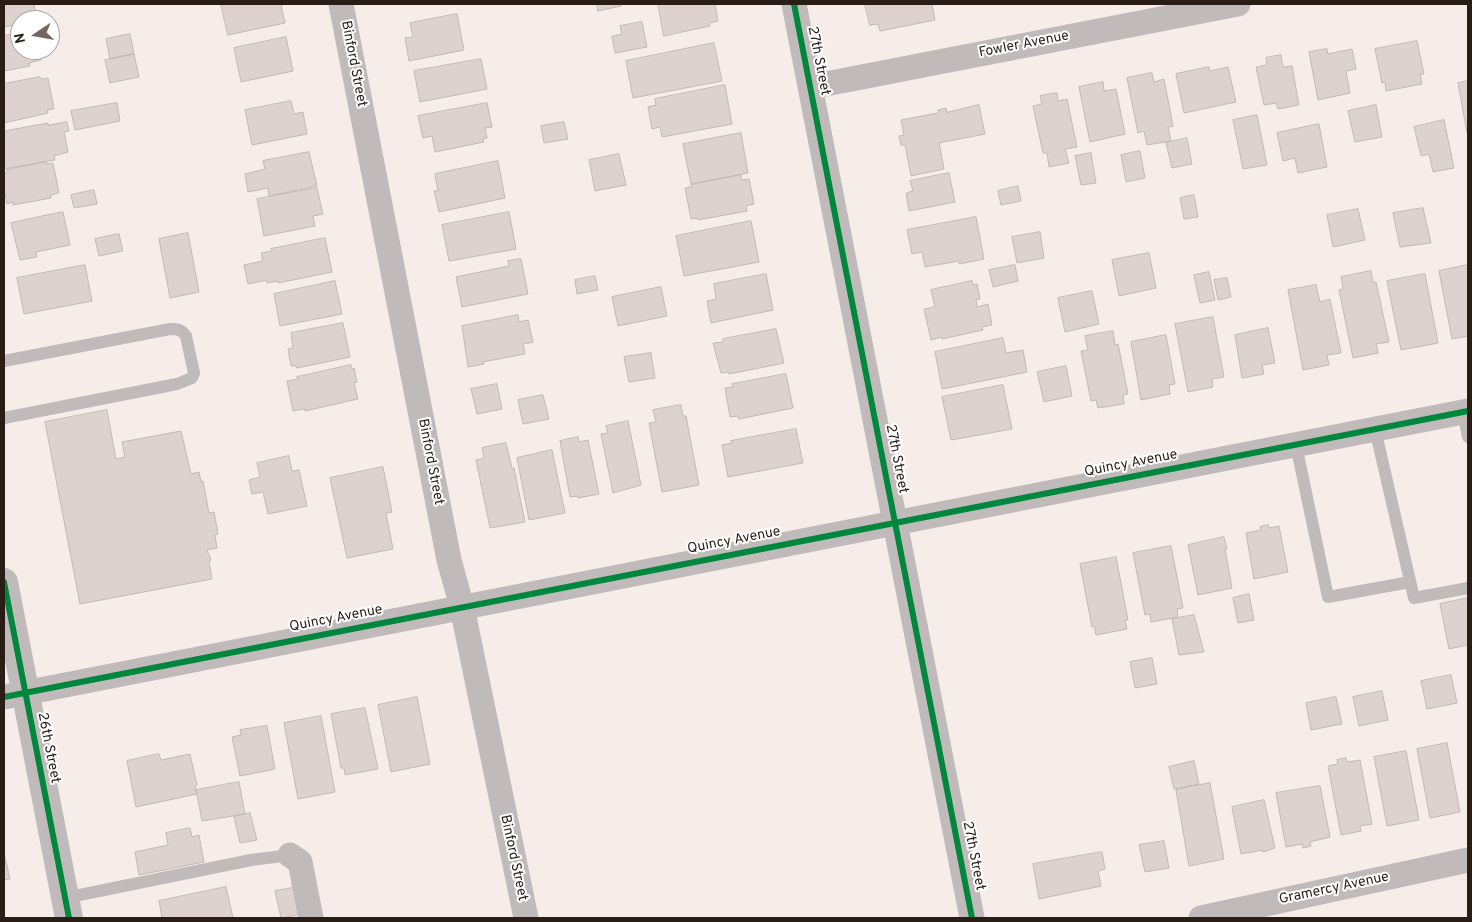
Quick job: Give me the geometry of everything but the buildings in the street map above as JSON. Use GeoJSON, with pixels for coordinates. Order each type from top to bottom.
{"type":"FeatureCollection","features":[{"type":"Feature","properties":{"kind":"street","name":"Binford Street"},"geometry":{"type":"LineString","coordinates":[[341,4],[449,560],[462,607],[526,918]]}},
{"type":"Feature","properties":{"kind":"street","name":"27th Street"},"geometry":{"type":"LineString","coordinates":[[794,4],[972,918]]}},
{"type":"Feature","properties":{"kind":"street","name":"Fowler Avenue"},"geometry":{"type":"LineString","coordinates":[[810,87],[1238,4]]}},
{"type":"Feature","properties":{"kind":"street","name":"Quincy Avenue"},"geometry":{"type":"LineString","coordinates":[[14,695],[1466,412]]}},
{"type":"Feature","properties":{"kind":"street","name":"26th Street"},"geometry":{"type":"LineString","coordinates":[[4,582],[14,695],[67,908]]}},
{"type":"Feature","properties":{"kind":"street"},"geometry":{"type":"LineString","coordinates":[[290,855],[300,862],[311,918]]}},
{"type":"Feature","properties":{"kind":"street","name":"Gramercy Avenue"},"geometry":{"type":"LineString","coordinates":[[1200,918],[1468,860]]}},
{"type":"Feature","properties":{"kind":"lane"},"geometry":{"type":"LineString","coordinates":[[4,361],[177,329],[186,336],[194,373],[192,378],[177,384],[4,418]]}},
{"type":"Feature","properties":{"kind":"lane"},"geometry":{"type":"LineString","coordinates":[[1466,412],[1468,437]]}},
{"type":"Feature","properties":{"kind":"lane"},"geometry":{"type":"LineString","coordinates":[[1375,429],[1414,598],[1468,588]]}},
{"type":"Feature","properties":{"kind":"lane"},"geometry":{"type":"LineString","coordinates":[[1296,445],[1328,597],[1410,582]]}},
{"type":"Feature","properties":{"kind":"lane"},"geometry":{"type":"LineString","coordinates":[[67,908],[251,860],[290,855]]}},
{"type":"Feature","properties":{"kind":"cycle path"},"geometry":{"type":"LineString","coordinates":[[794,4],[972,918]]}},
{"type":"Feature","properties":{"kind":"cycle path"},"geometry":{"type":"LineString","coordinates":[[4,697],[1468,411]]}},
{"type":"Feature","properties":{"kind":"cycle path"},"geometry":{"type":"LineString","coordinates":[[4,582],[69,918]]}}]}
